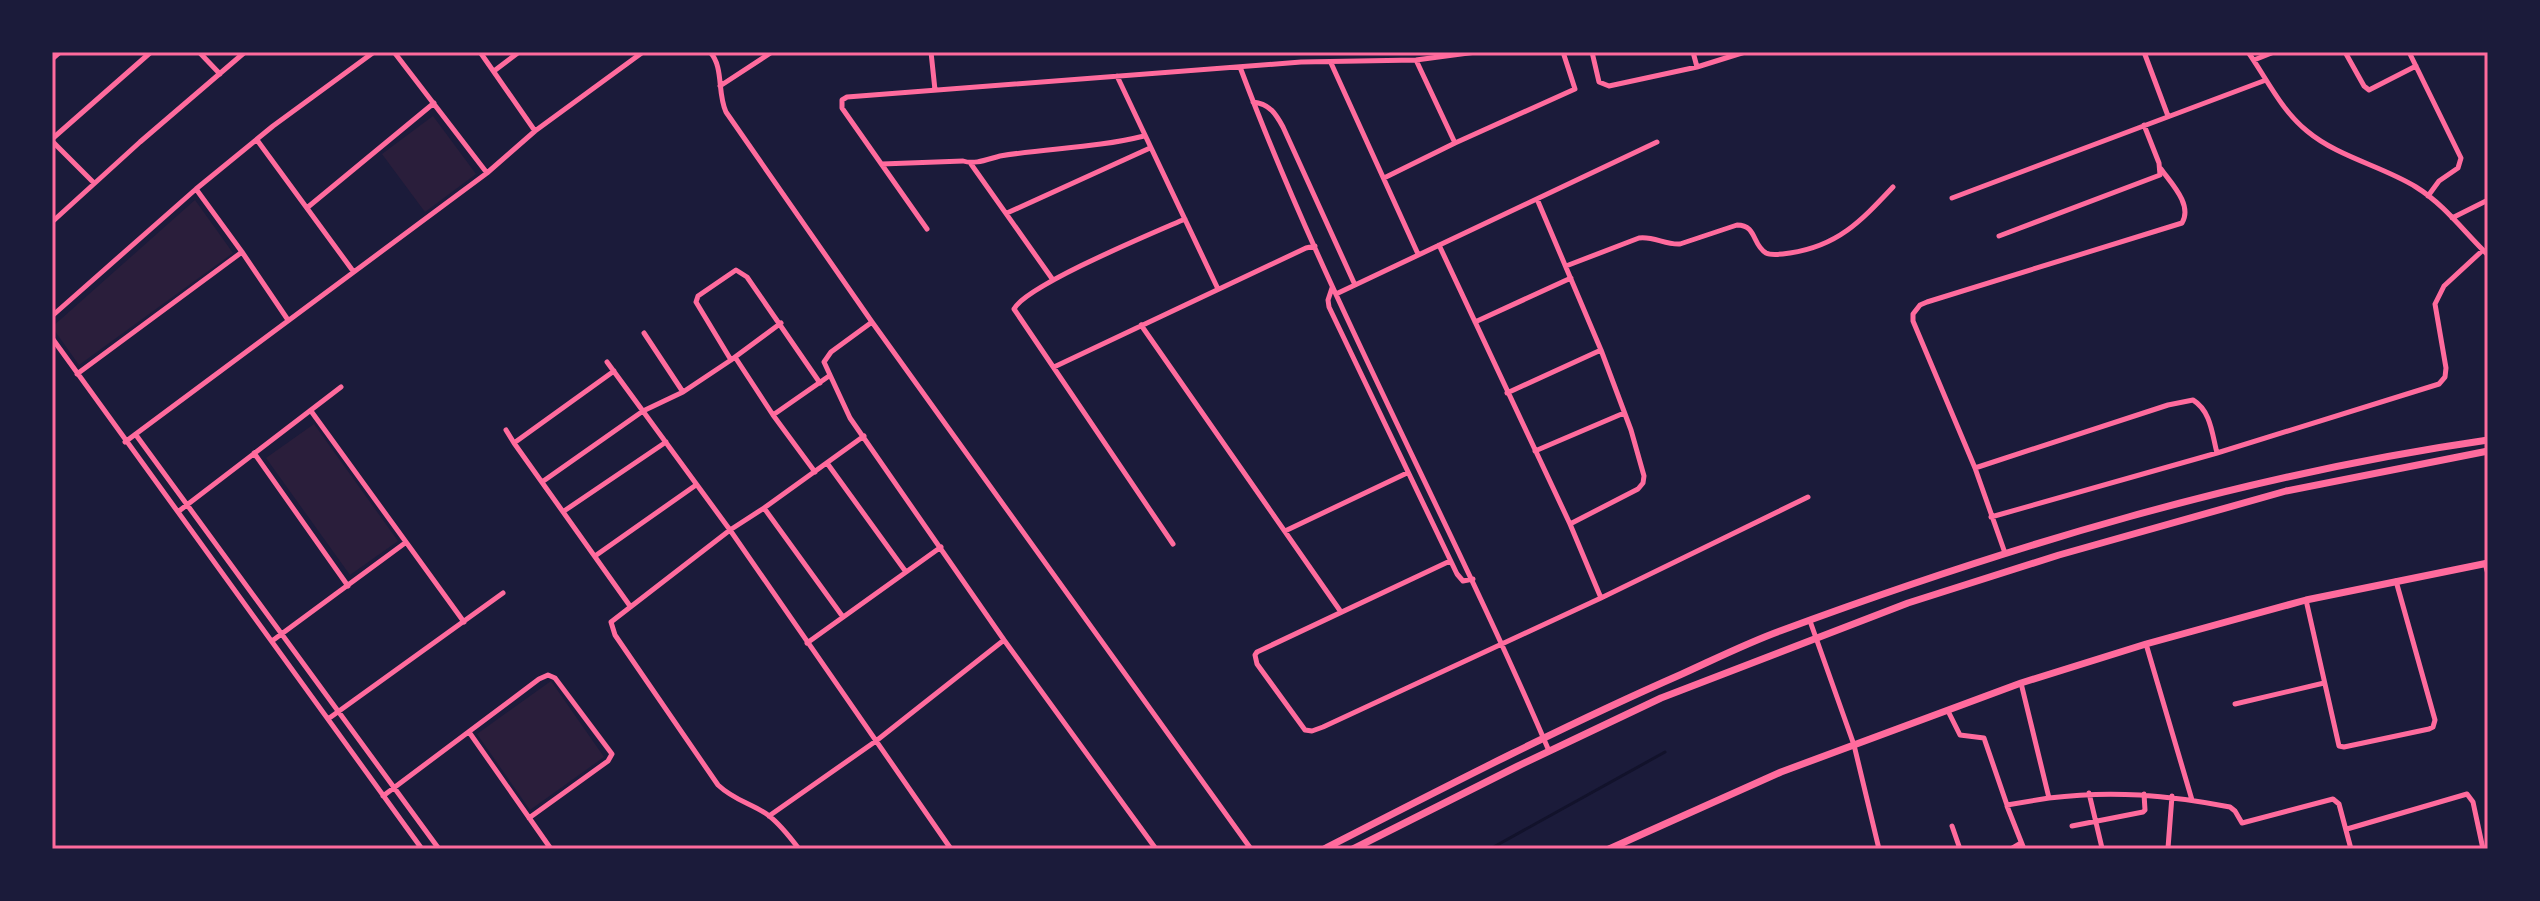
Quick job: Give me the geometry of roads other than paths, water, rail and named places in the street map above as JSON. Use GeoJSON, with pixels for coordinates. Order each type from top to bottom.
{"type":"FeatureCollection","features":[{"type":"Feature","properties":{"kind":"main road"},"geometry":{"type":"LineString","coordinates":[[1324,849],[1613,703],[1778,632],[2005,553],[2151,510],[2307,471],[2488,440]]}},
{"type":"Feature","properties":{"kind":"main road"},"geometry":{"type":"LineString","coordinates":[[1353,849],[1661,698],[1908,603],[2059,555],[2286,491],[2488,451]]}},
{"type":"Feature","properties":{"kind":"main road"},"geometry":{"type":"LineString","coordinates":[[1609,849],[1781,772],[2021,683],[2146,644],[2306,600],[2486,563]]}},
{"type":"Feature","properties":{"kind":"street"},"geometry":{"type":"LineString","coordinates":[[52,59],[60,52]]}},
{"type":"Feature","properties":{"kind":"street"},"geometry":{"type":"LineString","coordinates":[[94,183],[52,140],[151,52]]}},
{"type":"Feature","properties":{"kind":"street"},"geometry":{"type":"LineString","coordinates":[[199,52],[220,74]]}},
{"type":"Feature","properties":{"kind":"street"},"geometry":{"type":"LineString","coordinates":[[52,222],[245,52]]}},
{"type":"Feature","properties":{"kind":"street"},"geometry":{"type":"LineString","coordinates":[[52,316],[196,189],[374,52]]}},
{"type":"Feature","properties":{"kind":"street"},"geometry":{"type":"LineString","coordinates":[[394,52],[487,173]]}},
{"type":"Feature","properties":{"kind":"street"},"geometry":{"type":"LineString","coordinates":[[480,52],[535,131]]}},
{"type":"Feature","properties":{"kind":"street"},"geometry":{"type":"LineString","coordinates":[[494,71],[519,52]]}},
{"type":"Feature","properties":{"kind":"street"},"geometry":{"type":"LineString","coordinates":[[125,442],[487,173],[535,131],[643,52]]}},
{"type":"Feature","properties":{"kind":"street"},"geometry":{"type":"LineString","coordinates":[[719,87],[772,52]]}},
{"type":"Feature","properties":{"kind":"street"},"geometry":{"type":"LineString","coordinates":[[931,52],[935,90]]}},
{"type":"Feature","properties":{"kind":"street"},"geometry":{"type":"LineString","coordinates":[[927,229],[842,108],[842,100],[847,97],[1301,62],[1416,60],[1476,52]]}},
{"type":"Feature","properties":{"kind":"street"},"geometry":{"type":"LineString","coordinates":[[1384,178],[1575,89],[1563,52]]}},
{"type":"Feature","properties":{"kind":"street"},"geometry":{"type":"LineString","coordinates":[[1592,52],[1599,82],[1603,86],[1697,67],[1745,52]]}},
{"type":"Feature","properties":{"kind":"street"},"geometry":{"type":"LineString","coordinates":[[1693,52],[1697,67]]}},
{"type":"Feature","properties":{"kind":"street"},"geometry":{"type":"LineString","coordinates":[[2144,52],[2168,116]]}},
{"type":"Feature","properties":{"kind":"street"},"geometry":{"type":"LineString","coordinates":[[1991,517],[2217,453],[2439,384],[2445,377],[2435,304],[2444,286],[2486,253],[2428,196],[2396,176],[2322,142],[2307,131],[2294,119],[2248,52]]}},
{"type":"Feature","properties":{"kind":"street"},"geometry":{"type":"LineString","coordinates":[[2254,60],[2274,52]]}},
{"type":"Feature","properties":{"kind":"street"},"geometry":{"type":"LineString","coordinates":[[2345,52],[2369,90],[2416,66]]}},
{"type":"Feature","properties":{"kind":"street"},"geometry":{"type":"LineString","coordinates":[[2409,52],[2461,158],[2458,168],[2439,181],[2428,196]]}},
{"type":"Feature","properties":{"kind":"street"},"geometry":{"type":"LineString","coordinates":[[712,53],[718,66],[720,96],[726,112],[872,322],[1251,849]]}},
{"type":"Feature","properties":{"kind":"street"},"geometry":{"type":"LineString","coordinates":[[1416,60],[1455,143]]}},
{"type":"Feature","properties":{"kind":"street"},"geometry":{"type":"LineString","coordinates":[[1331,63],[1418,254]]}},
{"type":"Feature","properties":{"kind":"street"},"geometry":{"type":"LineString","coordinates":[[1240,67],[1336,294],[1473,579],[1549,751]]}},
{"type":"Feature","properties":{"kind":"street"},"geometry":{"type":"LineString","coordinates":[[1117,76],[1218,289]]}},
{"type":"Feature","properties":{"kind":"street"},"geometry":{"type":"LineString","coordinates":[[1952,198],[2266,80]]}},
{"type":"Feature","properties":{"kind":"street"},"geometry":{"type":"LineString","coordinates":[[1253,102],[1270,108],[1283,127],[1355,285]]}},
{"type":"Feature","properties":{"kind":"street"},"geometry":{"type":"LineString","coordinates":[[308,207],[434,103]]}},
{"type":"Feature","properties":{"kind":"street"},"geometry":{"type":"LineString","coordinates":[[2005,553],[1975,468],[1913,321],[1913,314],[1916,308],[1927,302],[2182,223],[2186,212],[2161,169],[2144,125]]}},
{"type":"Feature","properties":{"kind":"street"},"geometry":{"type":"LineString","coordinates":[[882,164],[970,163],[1000,156],[1111,144],[1144,136]]}},
{"type":"Feature","properties":{"kind":"street"},"geometry":{"type":"LineString","coordinates":[[257,140],[353,271]]}},
{"type":"Feature","properties":{"kind":"street"},"geometry":{"type":"LineString","coordinates":[[1336,294],[1657,142]]}},
{"type":"Feature","properties":{"kind":"street"},"geometry":{"type":"LineString","coordinates":[[1007,213],[1150,148]]}},
{"type":"Feature","properties":{"kind":"street"},"geometry":{"type":"LineString","coordinates":[[970,163],[1053,280]]}},
{"type":"Feature","properties":{"kind":"street"},"geometry":{"type":"LineString","coordinates":[[1999,236],[2155,178],[2160,175],[2161,169]]}},
{"type":"Feature","properties":{"kind":"street"},"geometry":{"type":"LineString","coordinates":[[1566,266],[1639,238],[1651,237],[1673,245],[1743,224],[1750,229],[1762,251],[1769,255],[1793,252],[1823,244],[1845,233],[1893,187]]}},
{"type":"Feature","properties":{"kind":"street"},"geometry":{"type":"LineString","coordinates":[[196,189],[288,320]]}},
{"type":"Feature","properties":{"kind":"street"},"geometry":{"type":"LineString","coordinates":[[1537,199],[1601,350],[1644,471],[1643,483],[1638,489],[1570,524]]}},
{"type":"Feature","properties":{"kind":"street"},"geometry":{"type":"LineString","coordinates":[[2452,218],[2488,200]]}},
{"type":"Feature","properties":{"kind":"street"},"geometry":{"type":"LineString","coordinates":[[1173,544],[1014,309],[1023,298],[1053,280],[1185,219]]}},
{"type":"Feature","properties":{"kind":"street"},"geometry":{"type":"LineString","coordinates":[[1439,245],[1570,524],[1601,598]]}},
{"type":"Feature","properties":{"kind":"street"},"geometry":{"type":"LineString","coordinates":[[1054,367],[1315,246]]}},
{"type":"Feature","properties":{"kind":"street"},"geometry":{"type":"LineString","coordinates":[[77,374],[242,252]]}},
{"type":"Feature","properties":{"kind":"street"},"geometry":{"type":"LineString","coordinates":[[815,472],[699,310],[696,302],[698,296],[733,272],[740,271],[781,323],[820,383]]}},
{"type":"Feature","properties":{"kind":"street"},"geometry":{"type":"LineString","coordinates":[[1475,322],[1571,278]]}},
{"type":"Feature","properties":{"kind":"street"},"geometry":{"type":"LineString","coordinates":[[1333,287],[1329,307],[1407,473],[1450,561],[1463,581],[1473,579]]}},
{"type":"Feature","properties":{"kind":"street"},"geometry":{"type":"LineString","coordinates":[[872,322],[827,356],[824,362],[850,418],[1004,640],[1156,849]]}},
{"type":"Feature","properties":{"kind":"street"},"geometry":{"type":"LineString","coordinates":[[542,482],[643,411],[683,392],[733,359],[781,323]]}},
{"type":"Feature","properties":{"kind":"street"},"geometry":{"type":"LineString","coordinates":[[1141,325],[1341,612]]}},
{"type":"Feature","properties":{"kind":"street"},"geometry":{"type":"LineString","coordinates":[[644,333],[683,392]]}},
{"type":"Feature","properties":{"kind":"street"},"geometry":{"type":"LineString","coordinates":[[52,338],[422,849]]}},
{"type":"Feature","properties":{"kind":"street"},"geometry":{"type":"LineString","coordinates":[[1507,393],[1601,350]]}},
{"type":"Feature","properties":{"kind":"street"},"geometry":{"type":"LineString","coordinates":[[607,362],[730,530],[951,849]]}},
{"type":"Feature","properties":{"kind":"street"},"geometry":{"type":"LineString","coordinates":[[514,443],[614,371]]}},
{"type":"Feature","properties":{"kind":"street"},"geometry":{"type":"LineString","coordinates":[[773,415],[829,376]]}},
{"type":"Feature","properties":{"kind":"street"},"geometry":{"type":"LineString","coordinates":[[179,511],[341,387]]}},
{"type":"Feature","properties":{"kind":"street"},"geometry":{"type":"LineString","coordinates":[[1975,468],[2168,405],[2193,400],[2202,406],[2207,415],[2217,453]]}},
{"type":"Feature","properties":{"kind":"street"},"geometry":{"type":"LineString","coordinates":[[311,411],[464,622]]}},
{"type":"Feature","properties":{"kind":"street"},"geometry":{"type":"LineString","coordinates":[[1535,451],[1624,413]]}},
{"type":"Feature","properties":{"kind":"street"},"geometry":{"type":"LineString","coordinates":[[506,430],[630,606]]}},
{"type":"Feature","properties":{"kind":"street"},"geometry":{"type":"LineString","coordinates":[[136,435],[439,849]]}},
{"type":"Feature","properties":{"kind":"street"},"geometry":{"type":"LineString","coordinates":[[799,849],[769,816],[729,796],[718,785],[615,635],[611,622],[730,530],[864,436]]}},
{"type":"Feature","properties":{"kind":"street"},"geometry":{"type":"LineString","coordinates":[[564,511],[666,442]]}},
{"type":"Feature","properties":{"kind":"street"},"geometry":{"type":"LineString","coordinates":[[254,453],[348,586]]}},
{"type":"Feature","properties":{"kind":"street"},"geometry":{"type":"LineString","coordinates":[[827,463],[906,572]]}},
{"type":"Feature","properties":{"kind":"street"},"geometry":{"type":"LineString","coordinates":[[1285,531],[1407,473]]}},
{"type":"Feature","properties":{"kind":"street"},"geometry":{"type":"LineString","coordinates":[[595,556],[696,485]]}},
{"type":"Feature","properties":{"kind":"street"},"geometry":{"type":"LineString","coordinates":[[1450,561],[1262,648],[1255,655],[1257,664],[1302,727],[1309,732],[1503,644],[1808,497]]}},
{"type":"Feature","properties":{"kind":"street"},"geometry":{"type":"LineString","coordinates":[[764,508],[843,617]]}},
{"type":"Feature","properties":{"kind":"street"},"geometry":{"type":"LineString","coordinates":[[272,641],[405,543]]}},
{"type":"Feature","properties":{"kind":"street"},"geometry":{"type":"LineString","coordinates":[[807,643],[941,547]]}},
{"type":"Feature","properties":{"kind":"street"},"geometry":{"type":"LineString","coordinates":[[2486,563],[2488,574]]}},
{"type":"Feature","properties":{"kind":"street"},"geometry":{"type":"LineString","coordinates":[[2306,600],[2339,746],[2344,747],[2433,727],[2435,720],[2396,580]]}},
{"type":"Feature","properties":{"kind":"street"},"geometry":{"type":"LineString","coordinates":[[328,719],[503,593]]}},
{"type":"Feature","properties":{"kind":"street"},"geometry":{"type":"LineString","coordinates":[[1810,621],[1854,745],[1879,849]]}},
{"type":"Feature","properties":{"kind":"street"},"geometry":{"type":"LineString","coordinates":[[769,816],[876,741],[1004,640]]}},
{"type":"Feature","properties":{"kind":"street"},"geometry":{"type":"LineString","coordinates":[[2146,644],[2192,800]]}},
{"type":"Feature","properties":{"kind":"street"},"geometry":{"type":"LineString","coordinates":[[383,796],[548,675],[555,678],[611,751],[611,758],[529,818]]}},
{"type":"Feature","properties":{"kind":"street"},"geometry":{"type":"LineString","coordinates":[[2021,683],[2049,798]]}},
{"type":"Feature","properties":{"kind":"street"},"geometry":{"type":"LineString","coordinates":[[2235,704],[2324,683]]}},
{"type":"Feature","properties":{"kind":"street"},"geometry":{"type":"LineString","coordinates":[[1948,711],[1960,735],[1984,738],[2022,846],[2011,849]]}},
{"type":"Feature","properties":{"kind":"street"},"geometry":{"type":"LineString","coordinates":[[469,732],[551,849]]}},
{"type":"Feature","properties":{"kind":"street"},"geometry":{"type":"LineString","coordinates":[[2007,805],[2089,793],[2172,796],[2230,807],[2242,823],[2333,799],[2339,804],[2351,849]]}},
{"type":"Feature","properties":{"kind":"street"},"geometry":{"type":"LineString","coordinates":[[2089,793],[2102,848]]}},
{"type":"Feature","properties":{"kind":"street"},"geometry":{"type":"LineString","coordinates":[[2072,826],[2143,812],[2144,794]]}},
{"type":"Feature","properties":{"kind":"street"},"geometry":{"type":"LineString","coordinates":[[2347,829],[2467,794],[2473,802],[2483,849]]}},
{"type":"Feature","properties":{"kind":"street"},"geometry":{"type":"LineString","coordinates":[[2168,848],[2172,796]]}},
{"type":"Feature","properties":{"kind":"street"},"geometry":{"type":"LineString","coordinates":[[1952,826],[1960,849]]}},
{"type":"Feature","properties":{"kind":"waterway"},"geometry":{"type":"LineString","coordinates":[[1490,849],[1665,752]]}}]}
